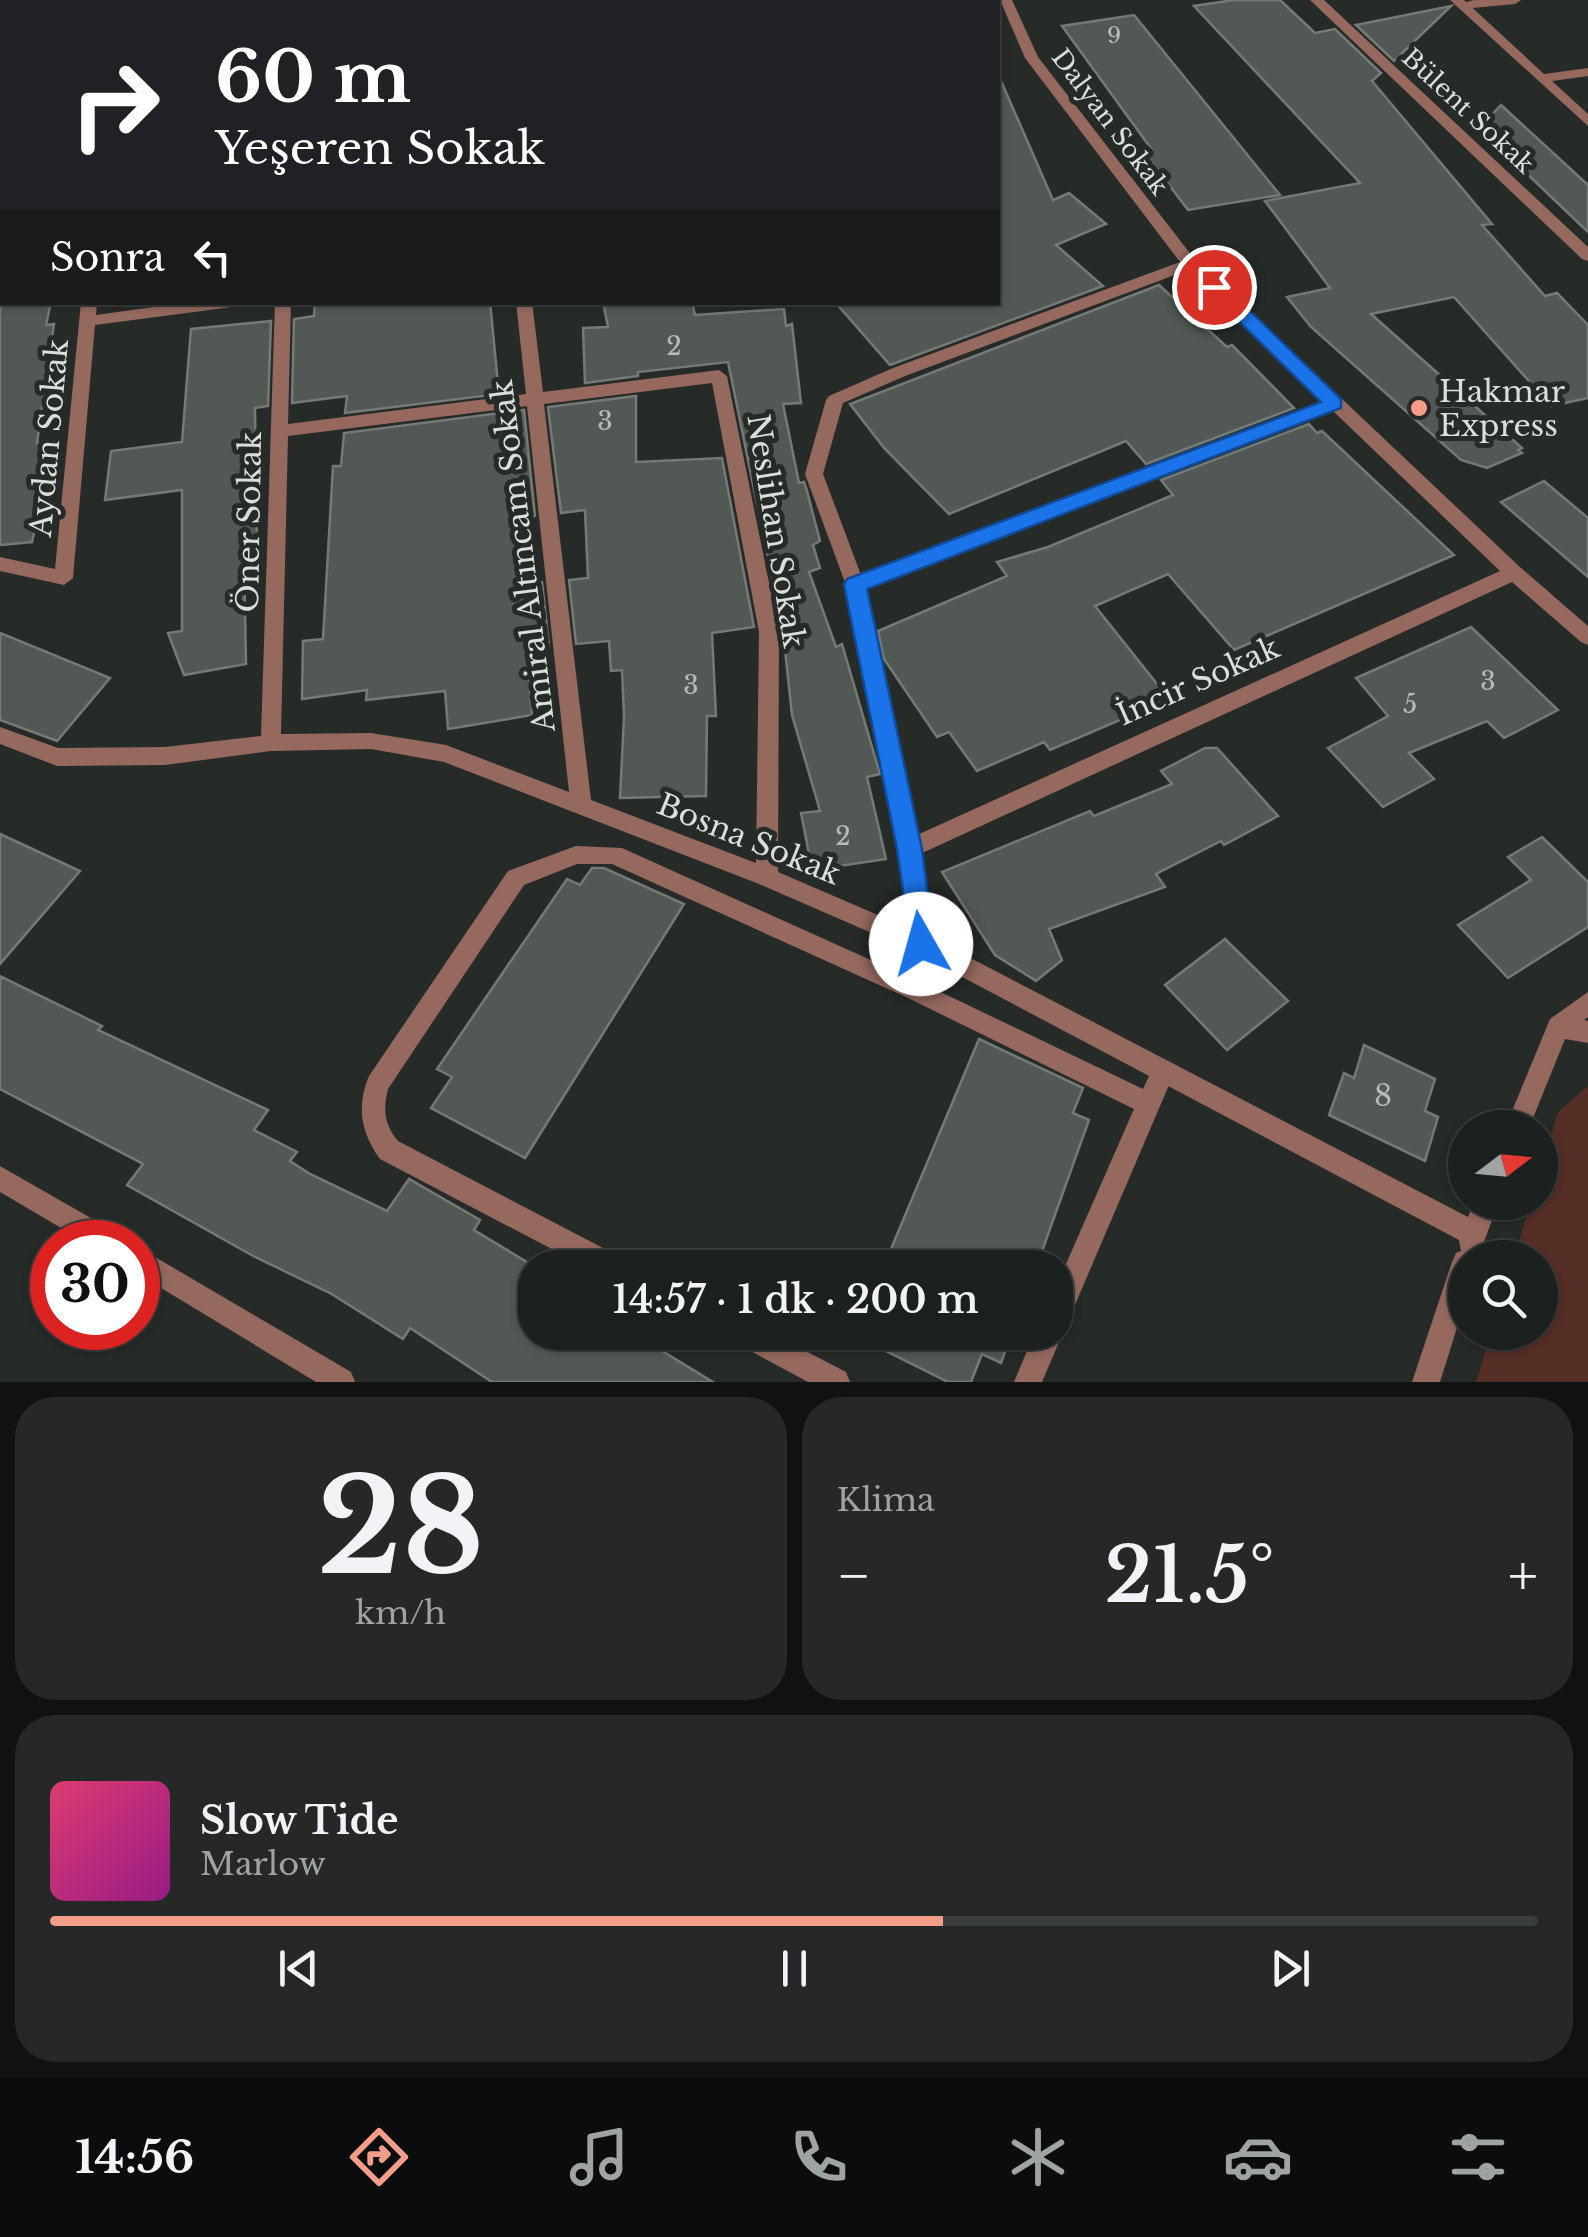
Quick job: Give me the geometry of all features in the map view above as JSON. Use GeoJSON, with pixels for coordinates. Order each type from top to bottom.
{"type":"FeatureCollection","features":[{"type":"Feature","properties":{"kind":"street","name":"Dalyan Sokak"},"geometry":{"type":"LineString","coordinates":[[1006,0],[1032,58],[1190,264],[1514,573],[1588,637]]}},
{"type":"Feature","properties":{"kind":"street","name":"Bülent Sokak"},"geometry":{"type":"LineString","coordinates":[[1316,0],[1588,256]]}},
{"type":"Feature","properties":{"kind":"street"},"geometry":{"type":"LineString","coordinates":[[1459,2],[1515,0]]}},
{"type":"Feature","properties":{"kind":"street"},"geometry":{"type":"LineString","coordinates":[[1459,2],[1588,122]]}},
{"type":"Feature","properties":{"kind":"street"},"geometry":{"type":"LineString","coordinates":[[1544,78],[1588,72]]}},
{"type":"Feature","properties":{"kind":"street"},"geometry":{"type":"LineString","coordinates":[[921,944],[909,849],[855,585],[814,474],[835,400],[898,372],[1190,264]]}},
{"type":"Feature","properties":{"kind":"street"},"geometry":{"type":"LineString","coordinates":[[88,312],[189,305]]}},
{"type":"Feature","properties":{"kind":"street","name":"Öner Sokak"},"geometry":{"type":"LineString","coordinates":[[271,744],[283,305]]}},
{"type":"Feature","properties":{"kind":"street","name":"Amiral Altıncam Sokak"},"geometry":{"type":"LineString","coordinates":[[524,305],[581,803]]}},
{"type":"Feature","properties":{"kind":"street","name":"Aydan Sokak"},"geometry":{"type":"LineString","coordinates":[[0,564],[64,578],[88,312]]}},
{"type":"Feature","properties":{"kind":"street","name":"Neslihan Sokak"},"geometry":{"type":"LineString","coordinates":[[534,398],[719,376],[768,632],[767,876]]}},
{"type":"Feature","properties":{"kind":"street"},"geometry":{"type":"LineString","coordinates":[[280,431],[534,398]]}},
{"type":"Feature","properties":{"kind":"street"},"geometry":{"type":"LineString","coordinates":[[855,585],[1334,404]]}},
{"type":"Feature","properties":{"kind":"street","name":"İncir Sokak"},"geometry":{"type":"LineString","coordinates":[[909,849],[1147,737],[1514,573]]}},
{"type":"Feature","properties":{"kind":"street","name":"Bosna Sokak"},"geometry":{"type":"LineString","coordinates":[[0,735],[57,757],[165,756],[271,744],[370,741],[446,754],[767,876],[921,944],[1163,1071],[1450,1240]]}},
{"type":"Feature","properties":{"kind":"street"},"geometry":{"type":"LineString","coordinates":[[581,1250],[389,1150],[378,1137],[372,1120],[377,1084],[516,878],[559,859],[594,852],[614,855],[887,978],[1148,1104]]}},
{"type":"Feature","properties":{"kind":"street"},"geometry":{"type":"LineString","coordinates":[[1524,1110],[1558,1027],[1588,1003]]}},
{"type":"Feature","properties":{"kind":"street"},"geometry":{"type":"LineString","coordinates":[[1558,1027],[1588,1032]]}},
{"type":"Feature","properties":{"kind":"street"},"geometry":{"type":"LineString","coordinates":[[1073,1278],[1163,1071]]}},
{"type":"Feature","properties":{"kind":"street"},"geometry":{"type":"LineString","coordinates":[[0,1178],[71,1220]]}},
{"type":"Feature","properties":{"kind":"street"},"geometry":{"type":"LineString","coordinates":[[160,1273],[341,1382]]}},
{"type":"Feature","properties":{"kind":"street"},"geometry":{"type":"LineString","coordinates":[[1426,1382],[1448,1315]]}},
{"type":"Feature","properties":{"kind":"street"},"geometry":{"type":"LineString","coordinates":[[775,1350],[836,1382]]}},
{"type":"Feature","properties":{"kind":"street"},"geometry":{"type":"LineString","coordinates":[[1028,1382],[1042,1350]]}},
{"type":"Feature","properties":{"kind":"shaded area"},"geometry":{"type":"Polygon","coordinates":[[[1588,1086],[1588,1382],[1476,1382],[1486,1350],[1558,1350],[1558,1240],[1519,1240],[1526,1220],[1558,1220],[1558,1112],[1588,1086]]]}},
{"type":"Feature","properties":{"kind":"building"},"geometry":{"type":"Polygon","coordinates":[[[1234,0],[1280,0],[1315,33],[1335,29],[1381,73],[1372,81],[1492,224],[1482,225],[1545,296],[1557,293],[1588,325],[1588,398],[1551,406],[1454,297],[1371,314],[1522,448],[1518,450],[1522,453],[1487,468],[1461,460],[1311,327],[1287,297],[1330,288],[1265,201],[1360,183],[1194,6],[1234,0]]]}},
{"type":"Feature","properties":{"kind":"building"},"geometry":{"type":"Polygon","coordinates":[[[1451,6],[1394,61],[1356,25],[1451,6]]]}},
{"type":"Feature","properties":{"kind":"building"},"geometry":{"type":"Polygon","coordinates":[[[1134,15],[1280,195],[1188,210],[1144,152],[1152,150],[1062,26],[1134,15]]]}},
{"type":"Feature","properties":{"kind":"building"},"geometry":{"type":"Polygon","coordinates":[[[1000,79],[1053,200],[1069,193],[1106,224],[1056,245],[1103,286],[890,365],[838,305],[1000,305],[1000,79]]]}},
{"type":"Feature","properties":{"kind":"building"},"geometry":{"type":"Polygon","coordinates":[[[1501,105],[1588,185],[1588,232],[1479,128],[1501,105]]]}},
{"type":"Feature","properties":{"kind":"building"},"geometry":{"type":"Polygon","coordinates":[[[1159,285],[1227,347],[1232,345],[1294,408],[1146,464],[1126,441],[949,514],[884,448],[850,404],[1159,285]]]}},
{"type":"Feature","properties":{"kind":"building"},"geometry":{"type":"Polygon","coordinates":[[[0,305],[50,305],[46,325],[54,324],[37,443],[43,442],[37,492],[43,492],[32,542],[0,545],[0,305]]]}},
{"type":"Feature","properties":{"kind":"building"},"geometry":{"type":"Polygon","coordinates":[[[315,305],[490,305],[499,394],[345,413],[347,396],[292,403],[294,319],[314,316],[315,305]]]}},
{"type":"Feature","properties":{"kind":"building"},"geometry":{"type":"Polygon","coordinates":[[[604,305],[693,305],[695,315],[784,309],[786,326],[792,324],[801,403],[783,404],[799,483],[804,482],[820,541],[813,545],[820,568],[809,572],[836,647],[842,644],[880,774],[867,777],[886,859],[833,867],[810,859],[801,813],[820,811],[792,715],[783,631],[728,362],[638,372],[638,376],[585,383],[583,328],[608,327],[604,305]]]}},
{"type":"Feature","properties":{"kind":"building"},"geometry":{"type":"Polygon","coordinates":[[[271,321],[268,406],[255,408],[257,553],[244,556],[246,664],[184,675],[168,633],[182,631],[182,490],[105,500],[111,451],[182,442],[191,329],[271,321]]]}},
{"type":"Feature","properties":{"kind":"building"},"geometry":{"type":"Polygon","coordinates":[[[636,396],[636,462],[722,458],[754,627],[712,633],[716,716],[707,716],[706,796],[620,798],[622,670],[611,671],[609,641],[576,644],[569,580],[588,578],[585,510],[561,513],[548,407],[636,396]]]}},
{"type":"Feature","properties":{"kind":"building"},"geometry":{"type":"Polygon","coordinates":[[[524,410],[535,516],[514,519],[523,583],[542,582],[549,646],[527,648],[532,715],[448,729],[445,691],[366,700],[367,690],[302,699],[303,641],[323,639],[333,466],[341,466],[344,433],[524,410]]]}},
{"type":"Feature","properties":{"kind":"building"},"geometry":{"type":"Polygon","coordinates":[[[1309,424],[1317,433],[1322,431],[1454,555],[1234,650],[1168,574],[1095,606],[1169,699],[1050,750],[1044,742],[977,771],[949,732],[937,737],[884,659],[878,631],[1007,576],[997,562],[1048,547],[1173,495],[1161,480],[1309,424]]]}},
{"type":"Feature","properties":{"kind":"building"},"geometry":{"type":"Polygon","coordinates":[[[1544,481],[1588,518],[1588,577],[1501,502],[1544,481]]]}},
{"type":"Feature","properties":{"kind":"building"},"geometry":{"type":"Polygon","coordinates":[[[1471,627],[1558,710],[1504,738],[1487,721],[1409,753],[1434,779],[1383,807],[1328,748],[1388,716],[1356,678],[1471,627]]]}},
{"type":"Feature","properties":{"kind":"building"},"geometry":{"type":"Polygon","coordinates":[[[0,633],[110,678],[57,741],[0,720],[0,633]]]}},
{"type":"Feature","properties":{"kind":"building"},"geometry":{"type":"Polygon","coordinates":[[[1205,748],[1217,748],[1278,816],[1224,845],[1221,841],[1156,874],[1165,887],[1049,929],[1062,960],[1036,981],[995,955],[942,872],[1090,811],[1094,816],[1172,784],[1161,771],[1205,748]]]}},
{"type":"Feature","properties":{"kind":"building"},"geometry":{"type":"Polygon","coordinates":[[[0,834],[80,871],[0,964],[0,834]]]}},
{"type":"Feature","properties":{"kind":"building"},"geometry":{"type":"Polygon","coordinates":[[[1542,837],[1588,882],[1588,927],[1508,978],[1458,925],[1531,880],[1508,857],[1542,837]]]}},
{"type":"Feature","properties":{"kind":"building"},"geometry":{"type":"Polygon","coordinates":[[[592,868],[604,868],[684,904],[525,1158],[431,1108],[452,1077],[437,1069],[567,879],[580,885],[592,868]]]}},
{"type":"Feature","properties":{"kind":"building"},"geometry":{"type":"Polygon","coordinates":[[[1225,939],[1288,1001],[1227,1050],[1165,985],[1225,939]]]}},
{"type":"Feature","properties":{"kind":"building"},"geometry":{"type":"Polygon","coordinates":[[[0,976],[102,1026],[98,1030],[268,1110],[254,1130],[297,1152],[290,1161],[310,1174],[387,1211],[409,1179],[480,1220],[474,1230],[518,1257],[518,1350],[661,1350],[713,1382],[492,1382],[410,1328],[403,1339],[330,1293],[255,1257],[127,1185],[143,1164],[0,1089],[0,976]]]}},
{"type":"Feature","properties":{"kind":"building"},"geometry":{"type":"Polygon","coordinates":[[[979,1039],[1083,1088],[1073,1113],[1089,1120],[1042,1250],[891,1250],[979,1039]]]}},
{"type":"Feature","properties":{"kind":"building"},"geometry":{"type":"Polygon","coordinates":[[[1364,1045],[1435,1079],[1425,1111],[1438,1117],[1425,1161],[1329,1115],[1344,1073],[1354,1078],[1364,1045]]]}},
{"type":"Feature","properties":{"kind":"building"},"geometry":{"type":"Polygon","coordinates":[[[884,1350],[1006,1350],[1001,1363],[982,1354],[971,1382],[948,1382],[884,1350]]]}},
{"type":"Feature","properties":{"kind":"place","name":"Hakmar Express"},"geometry":{"type":"Point","coordinates":[1419,408]}},
{"type":"Feature","properties":{"kind":"route"},"geometry":{"type":"LineString","coordinates":[[921,944],[909,849],[855,585],[1334,404],[1214,287]]}}]}
